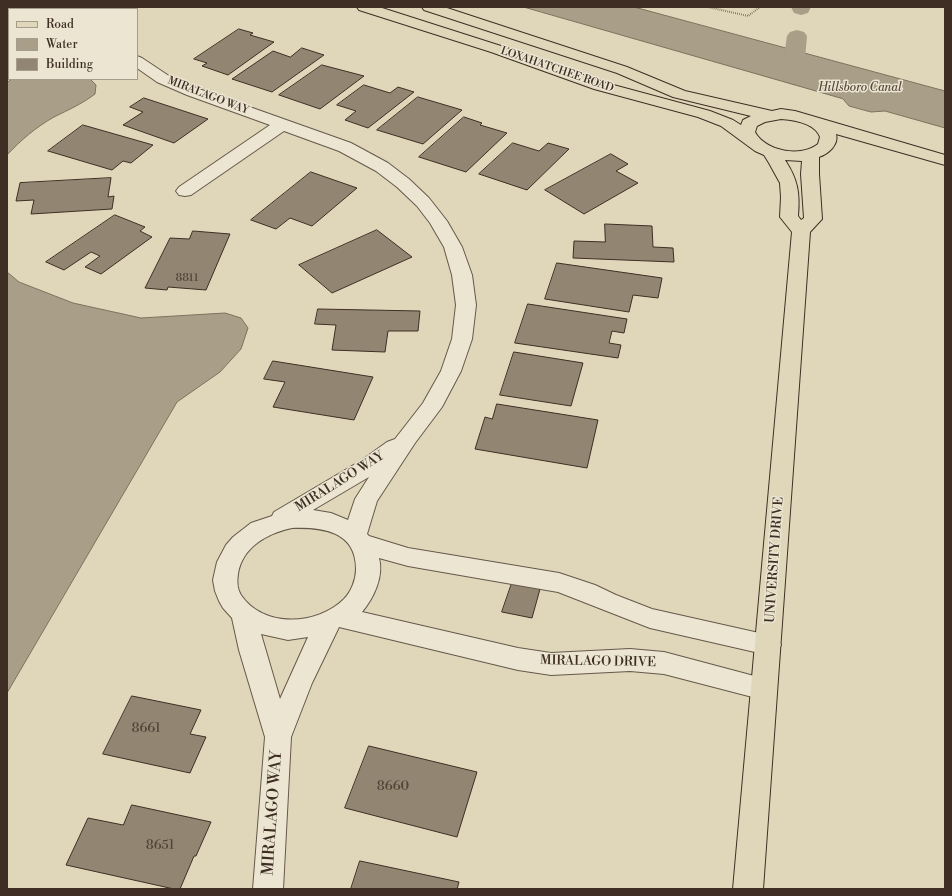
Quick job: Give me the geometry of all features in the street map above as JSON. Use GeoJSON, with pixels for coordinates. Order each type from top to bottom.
{"type":"FeatureCollection","features":[{"type":"Feature","properties":{"kind":"main road","name":"LOXAHATCHEE ROAD"},"geometry":{"type":"LineString","coordinates":[[364,7],[496,49],[600,86],[704,114],[726,123],[748,138],[753,144],[771,153]]}},
{"type":"Feature","properties":{"kind":"main road","name":"LOXAHATCHEE ROAD"},"geometry":{"type":"LineString","coordinates":[[429,7],[607,65],[679,94],[708,102],[770,114],[803,117],[821,125]]}},
{"type":"Feature","properties":{"kind":"main road"},"geometry":{"type":"LineString","coordinates":[[748,138],[746,131],[748,126],[760,117],[770,114]]}},
{"type":"Feature","properties":{"kind":"main road"},"geometry":{"type":"LineString","coordinates":[[771,153],[782,168],[790,185],[791,194],[788,217],[801,231],[813,219],[810,174],[818,151],[828,138],[821,125]]}},
{"type":"Feature","properties":{"kind":"main road"},"geometry":{"type":"LineString","coordinates":[[821,125],[945,160]]}},
{"type":"Feature","properties":{"kind":"main road"},"geometry":{"type":"LineString","coordinates":[[771,153],[794,156],[849,145],[867,146],[903,155],[945,170]]}},
{"type":"Feature","properties":{"kind":"main road","name":"UNIVERSITY DRIVE"},"geometry":{"type":"LineString","coordinates":[[748,889],[801,231]]}},
{"type":"Feature","properties":{"kind":"street","name":"MIRALAGO WAY"},"geometry":{"type":"LineString","coordinates":[[138,61],[163,79],[193,92],[345,146],[387,171],[403,183],[423,202],[438,221],[453,247],[462,275],[466,306],[462,339],[451,371],[431,407],[407,438],[366,499],[357,539]]}},
{"type":"Feature","properties":{"kind":"street"},"geometry":{"type":"LineString","coordinates":[[185,191],[283,124]]}},
{"type":"Feature","properties":{"kind":"street","name":"MIRALAGO WAY"},"geometry":{"type":"LineString","coordinates":[[272,524],[370,466],[407,438]]}},
{"type":"Feature","properties":{"kind":"street"},"geometry":{"type":"LineString","coordinates":[[292,519],[312,519],[331,522],[347,530],[357,539],[367,555],[370,569],[367,584],[359,599],[334,619],[307,628],[284,630],[262,625],[244,616],[232,603],[226,589],[225,573],[230,558],[240,544],[254,532],[272,524],[292,519]]}},
{"type":"Feature","properties":{"kind":"street"},"geometry":{"type":"LineString","coordinates":[[357,539],[386,551],[408,557],[559,584],[586,592],[607,602],[650,618],[768,645]]}},
{"type":"Feature","properties":{"kind":"street","name":"MIRALAGO WAY"},"geometry":{"type":"LineString","coordinates":[[244,616],[252,650],[278,737]]}},
{"type":"Feature","properties":{"kind":"street","name":"MIRALAGO WAY"},"geometry":{"type":"LineString","coordinates":[[268,889],[278,737],[299,683],[334,619]]}},
{"type":"Feature","properties":{"kind":"street","name":"MIRALAGO DRIVE"},"geometry":{"type":"LineString","coordinates":[[334,619],[518,659],[551,664],[630,660],[664,663],[764,689]]}},
{"type":"Feature","properties":{"kind":"path"},"geometry":{"type":"LineString","coordinates":[[708,7],[748,16],[760,7]]}},
{"type":"Feature","properties":{"kind":"water","name":"Hillsboro Canal"},"geometry":{"type":"Polygon","coordinates":[[[524,7],[634,7],[945,91],[945,128],[885,111],[871,112],[849,106],[843,99],[524,7]]]}},
{"type":"Feature","properties":{"kind":"water"},"geometry":{"type":"Polygon","coordinates":[[[11,80],[91,80],[96,85],[95,94],[80,104],[41,125],[23,139],[7,155],[7,83],[11,80]]]}},
{"type":"Feature","properties":{"kind":"water"},"geometry":{"type":"Polygon","coordinates":[[[7,272],[19,282],[73,303],[141,318],[225,313],[241,318],[248,328],[241,349],[220,372],[177,402],[7,693],[7,272]]]}},
{"type":"Feature","properties":{"kind":"building"},"geometry":{"type":"Polygon","coordinates":[[[7,26],[8,48],[7,48],[7,26]]]}},
{"type":"Feature","properties":{"kind":"building"},"geometry":{"type":"Polygon","coordinates":[[[239,29],[253,33],[250,35],[274,42],[228,75],[202,66],[207,63],[194,59],[239,29]]]}},
{"type":"Feature","properties":{"kind":"building"},"geometry":{"type":"Polygon","coordinates":[[[302,48],[324,55],[272,92],[232,79],[273,51],[290,57],[302,48]]]}},
{"type":"Feature","properties":{"kind":"building"},"geometry":{"type":"Polygon","coordinates":[[[322,65],[364,76],[320,109],[279,95],[322,65]]]}},
{"type":"Feature","properties":{"kind":"building"},"geometry":{"type":"Polygon","coordinates":[[[364,85],[390,93],[398,87],[414,92],[368,128],[345,120],[356,111],[337,105],[364,85]]]}},
{"type":"Feature","properties":{"kind":"building"},"geometry":{"type":"Polygon","coordinates":[[[418,97],[462,110],[423,144],[377,130],[418,97]]]}},
{"type":"Feature","properties":{"kind":"building"},"geometry":{"type":"Polygon","coordinates":[[[144,98],[208,119],[174,143],[123,125],[143,112],[130,107],[144,98]]]}},
{"type":"Feature","properties":{"kind":"building"},"geometry":{"type":"Polygon","coordinates":[[[464,117],[482,123],[480,125],[507,133],[466,172],[419,157],[464,117]]]}},
{"type":"Feature","properties":{"kind":"building"},"geometry":{"type":"Polygon","coordinates":[[[83,125],[153,145],[131,163],[123,161],[112,170],[48,151],[83,125]]]}},
{"type":"Feature","properties":{"kind":"building"},"geometry":{"type":"Polygon","coordinates":[[[513,143],[539,151],[548,143],[569,149],[527,190],[479,174],[513,143]]]}},
{"type":"Feature","properties":{"kind":"building"},"geometry":{"type":"Polygon","coordinates":[[[611,154],[628,164],[616,171],[638,183],[584,214],[545,190],[611,154]]]}},
{"type":"Feature","properties":{"kind":"building"},"geometry":{"type":"Polygon","coordinates":[[[311,172],[357,188],[312,226],[290,218],[276,229],[251,220],[311,172]]]}},
{"type":"Feature","properties":{"kind":"building"},"geometry":{"type":"Polygon","coordinates":[[[111,178],[108,197],[114,196],[112,209],[31,214],[34,200],[16,201],[20,183],[111,178]]]}},
{"type":"Feature","properties":{"kind":"building"},"geometry":{"type":"Polygon","coordinates":[[[115,215],[145,227],[140,231],[152,237],[101,274],[85,267],[100,256],[91,252],[64,270],[46,262],[115,215]]]}},
{"type":"Feature","properties":{"kind":"building"},"geometry":{"type":"Polygon","coordinates":[[[605,224],[652,226],[653,247],[673,248],[674,262],[573,258],[574,241],[605,242],[605,224]]]}},
{"type":"Feature","properties":{"kind":"building"},"geometry":{"type":"Polygon","coordinates":[[[377,230],[412,257],[332,293],[299,265],[377,230]]]}},
{"type":"Feature","properties":{"kind":"building"},"geometry":{"type":"Polygon","coordinates":[[[193,231],[230,234],[206,290],[168,287],[167,290],[145,288],[170,238],[189,239],[193,231]]]}},
{"type":"Feature","properties":{"kind":"building"},"geometry":{"type":"Polygon","coordinates":[[[557,263],[662,278],[658,298],[633,295],[629,312],[545,299],[557,263]]]}},
{"type":"Feature","properties":{"kind":"building"},"geometry":{"type":"Polygon","coordinates":[[[528,304],[627,319],[624,333],[612,331],[609,343],[621,345],[618,358],[515,343],[528,304]]]}},
{"type":"Feature","properties":{"kind":"building"},"geometry":{"type":"Polygon","coordinates":[[[318,309],[420,311],[418,331],[388,331],[385,352],[332,350],[336,325],[315,324],[318,309]]]}},
{"type":"Feature","properties":{"kind":"building"},"geometry":{"type":"Polygon","coordinates":[[[514,352],[583,363],[571,406],[500,395],[514,352]]]}},
{"type":"Feature","properties":{"kind":"building"},"geometry":{"type":"Polygon","coordinates":[[[273,361],[373,377],[354,420],[273,407],[285,382],[264,379],[273,361]]]}},
{"type":"Feature","properties":{"kind":"building"},"geometry":{"type":"Polygon","coordinates":[[[497,404],[598,420],[587,468],[475,449],[485,417],[492,419],[497,404]]]}},
{"type":"Feature","properties":{"kind":"building"},"geometry":{"type":"Polygon","coordinates":[[[512,583],[540,589],[532,618],[502,612],[512,583]]]}},
{"type":"Feature","properties":{"kind":"building"},"geometry":{"type":"Polygon","coordinates":[[[132,696],[201,710],[190,734],[206,737],[190,773],[103,754],[132,696]]]}},
{"type":"Feature","properties":{"kind":"building"},"geometry":{"type":"Polygon","coordinates":[[[369,746],[477,772],[457,837],[345,808],[369,746]]]}},
{"type":"Feature","properties":{"kind":"building"},"geometry":{"type":"Polygon","coordinates":[[[132,805],[211,822],[180,889],[174,889],[66,865],[88,818],[123,825],[132,805]]]}},
{"type":"Feature","properties":{"kind":"building"},"geometry":{"type":"Polygon","coordinates":[[[360,861],[459,882],[457,889],[351,889],[360,861]]]}},
{"type":"Feature","properties":{"kind":"waterway"},"geometry":{"type":"LineString","coordinates":[[793,70],[797,36]]}}]}
